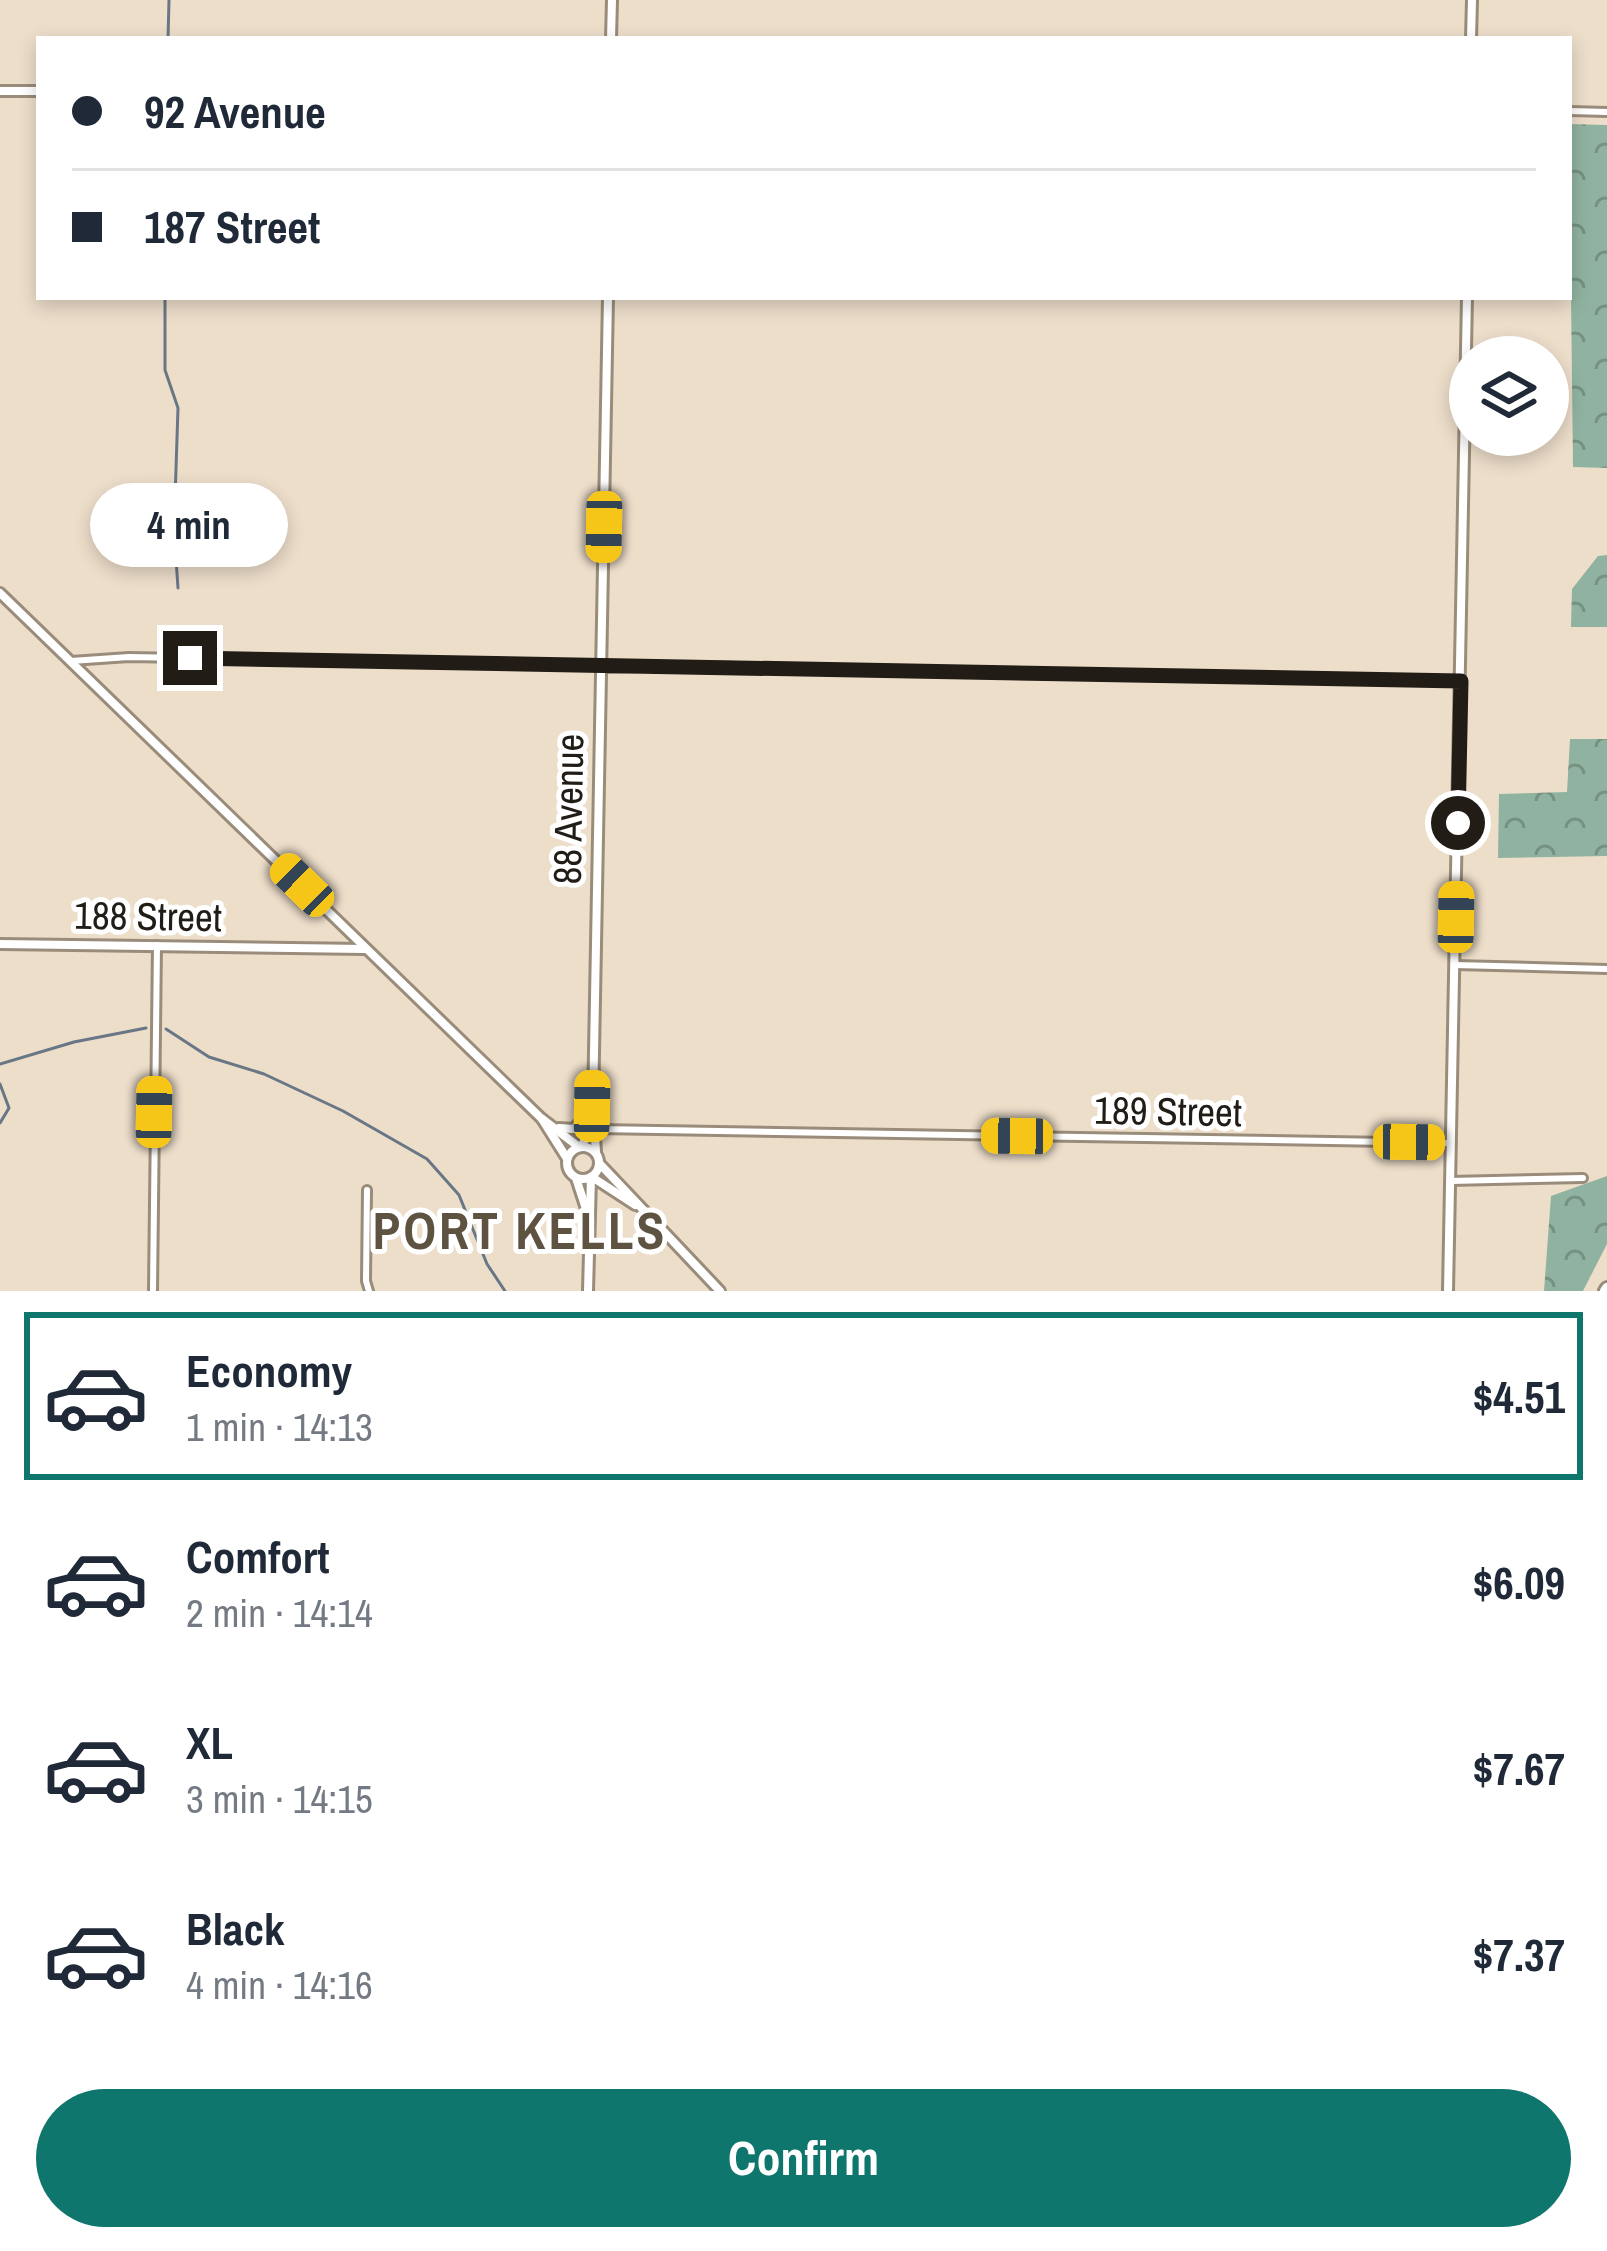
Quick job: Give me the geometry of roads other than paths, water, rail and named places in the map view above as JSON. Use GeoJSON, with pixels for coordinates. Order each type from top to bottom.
{"type":"FeatureCollection","features":[{"type":"Feature","properties":{"kind":"main road"},"geometry":{"type":"LineString","coordinates":[[611,36],[612,0]]}},
{"type":"Feature","properties":{"kind":"main road"},"geometry":{"type":"LineString","coordinates":[[1471,36],[1472,0]]}},
{"type":"Feature","properties":{"kind":"main road"},"geometry":{"type":"LineString","coordinates":[[0,91],[36,91]]}},
{"type":"Feature","properties":{"kind":"main road","name":"88 Avenue"},"geometry":{"type":"LineString","coordinates":[[580,1147],[589,1132],[591,1108],[608,300]]}},
{"type":"Feature","properties":{"kind":"main road"},"geometry":{"type":"LineString","coordinates":[[1448,1291],[1468,300]]}},
{"type":"Feature","properties":{"kind":"main road"},"geometry":{"type":"LineString","coordinates":[[0,593],[541,1118],[597,1158],[720,1291]]}},
{"type":"Feature","properties":{"kind":"main road","name":"188 Street"},"geometry":{"type":"LineString","coordinates":[[0,944],[368,949]]}},
{"type":"Feature","properties":{"kind":"main road"},"geometry":{"type":"LineString","coordinates":[[556,1128],[574,1129],[591,1108]]}},
{"type":"Feature","properties":{"kind":"main road","name":"88 Avenue"},"geometry":{"type":"LineString","coordinates":[[591,1108],[597,1158]]}},
{"type":"Feature","properties":{"kind":"main road"},"geometry":{"type":"LineString","coordinates":[[541,1118],[562,1148],[589,1216]]}},
{"type":"Feature","properties":{"kind":"main road"},"geometry":{"type":"LineString","coordinates":[[567,1162],[580,1147]]}},
{"type":"Feature","properties":{"kind":"main road"},"geometry":{"type":"LineString","coordinates":[[588,1291],[591,1177],[597,1158]]}},
{"type":"Feature","properties":{"kind":"main road"},"geometry":{"type":"LineString","coordinates":[[574,1176],[591,1177],[636,1205]]}},
{"type":"Feature","properties":{"kind":"main road"},"geometry":{"type":"LineString","coordinates":[[592,1205],[601,1193],[614,1189]]}},
{"type":"Feature","properties":{"kind":"street"},"geometry":{"type":"LineString","coordinates":[[1572,111],[1607,112]]}},
{"type":"Feature","properties":{"kind":"street"},"geometry":{"type":"LineString","coordinates":[[71,662],[113,656],[1461,681]]}},
{"type":"Feature","properties":{"kind":"street"},"geometry":{"type":"LineString","coordinates":[[153,1291],[157,945]]}},
{"type":"Feature","properties":{"kind":"street"},"geometry":{"type":"LineString","coordinates":[[1455,964],[1607,969]]}},
{"type":"Feature","properties":{"kind":"street","name":"189 Street"},"geometry":{"type":"LineString","coordinates":[[596,1129],[1451,1143]]}},
{"type":"Feature","properties":{"kind":"street"},"geometry":{"type":"LineString","coordinates":[[1450,1181],[1583,1178]]}},
{"type":"Feature","properties":{"kind":"street"},"geometry":{"type":"LineString","coordinates":[[367,1190],[369,1291]]}},
{"type":"Feature","properties":{"kind":"waterway"},"geometry":{"type":"LineString","coordinates":[[168,36],[169,0]]}},
{"type":"Feature","properties":{"kind":"waterway"},"geometry":{"type":"LineString","coordinates":[[165,300],[165,370],[178,408],[174,530],[178,588]]}},
{"type":"Feature","properties":{"kind":"waterway"},"geometry":{"type":"LineString","coordinates":[[0,1064],[74,1042],[146,1028]]}},
{"type":"Feature","properties":{"kind":"waterway"},"geometry":{"type":"LineString","coordinates":[[166,1029],[209,1057],[264,1074],[343,1111],[427,1159],[459,1195],[487,1264],[505,1291]]}},
{"type":"Feature","properties":{"kind":"waterway"},"geometry":{"type":"LineString","coordinates":[[599,1075],[599,1119]]}},
{"type":"Feature","properties":{"kind":"waterway"},"geometry":{"type":"LineString","coordinates":[[0,1084],[9,1108],[0,1123]]}},
{"type":"Feature","properties":{"kind":"district","name":"PORT KELLS"},"geometry":{"type":"Point","coordinates":[520,1231]}}]}
